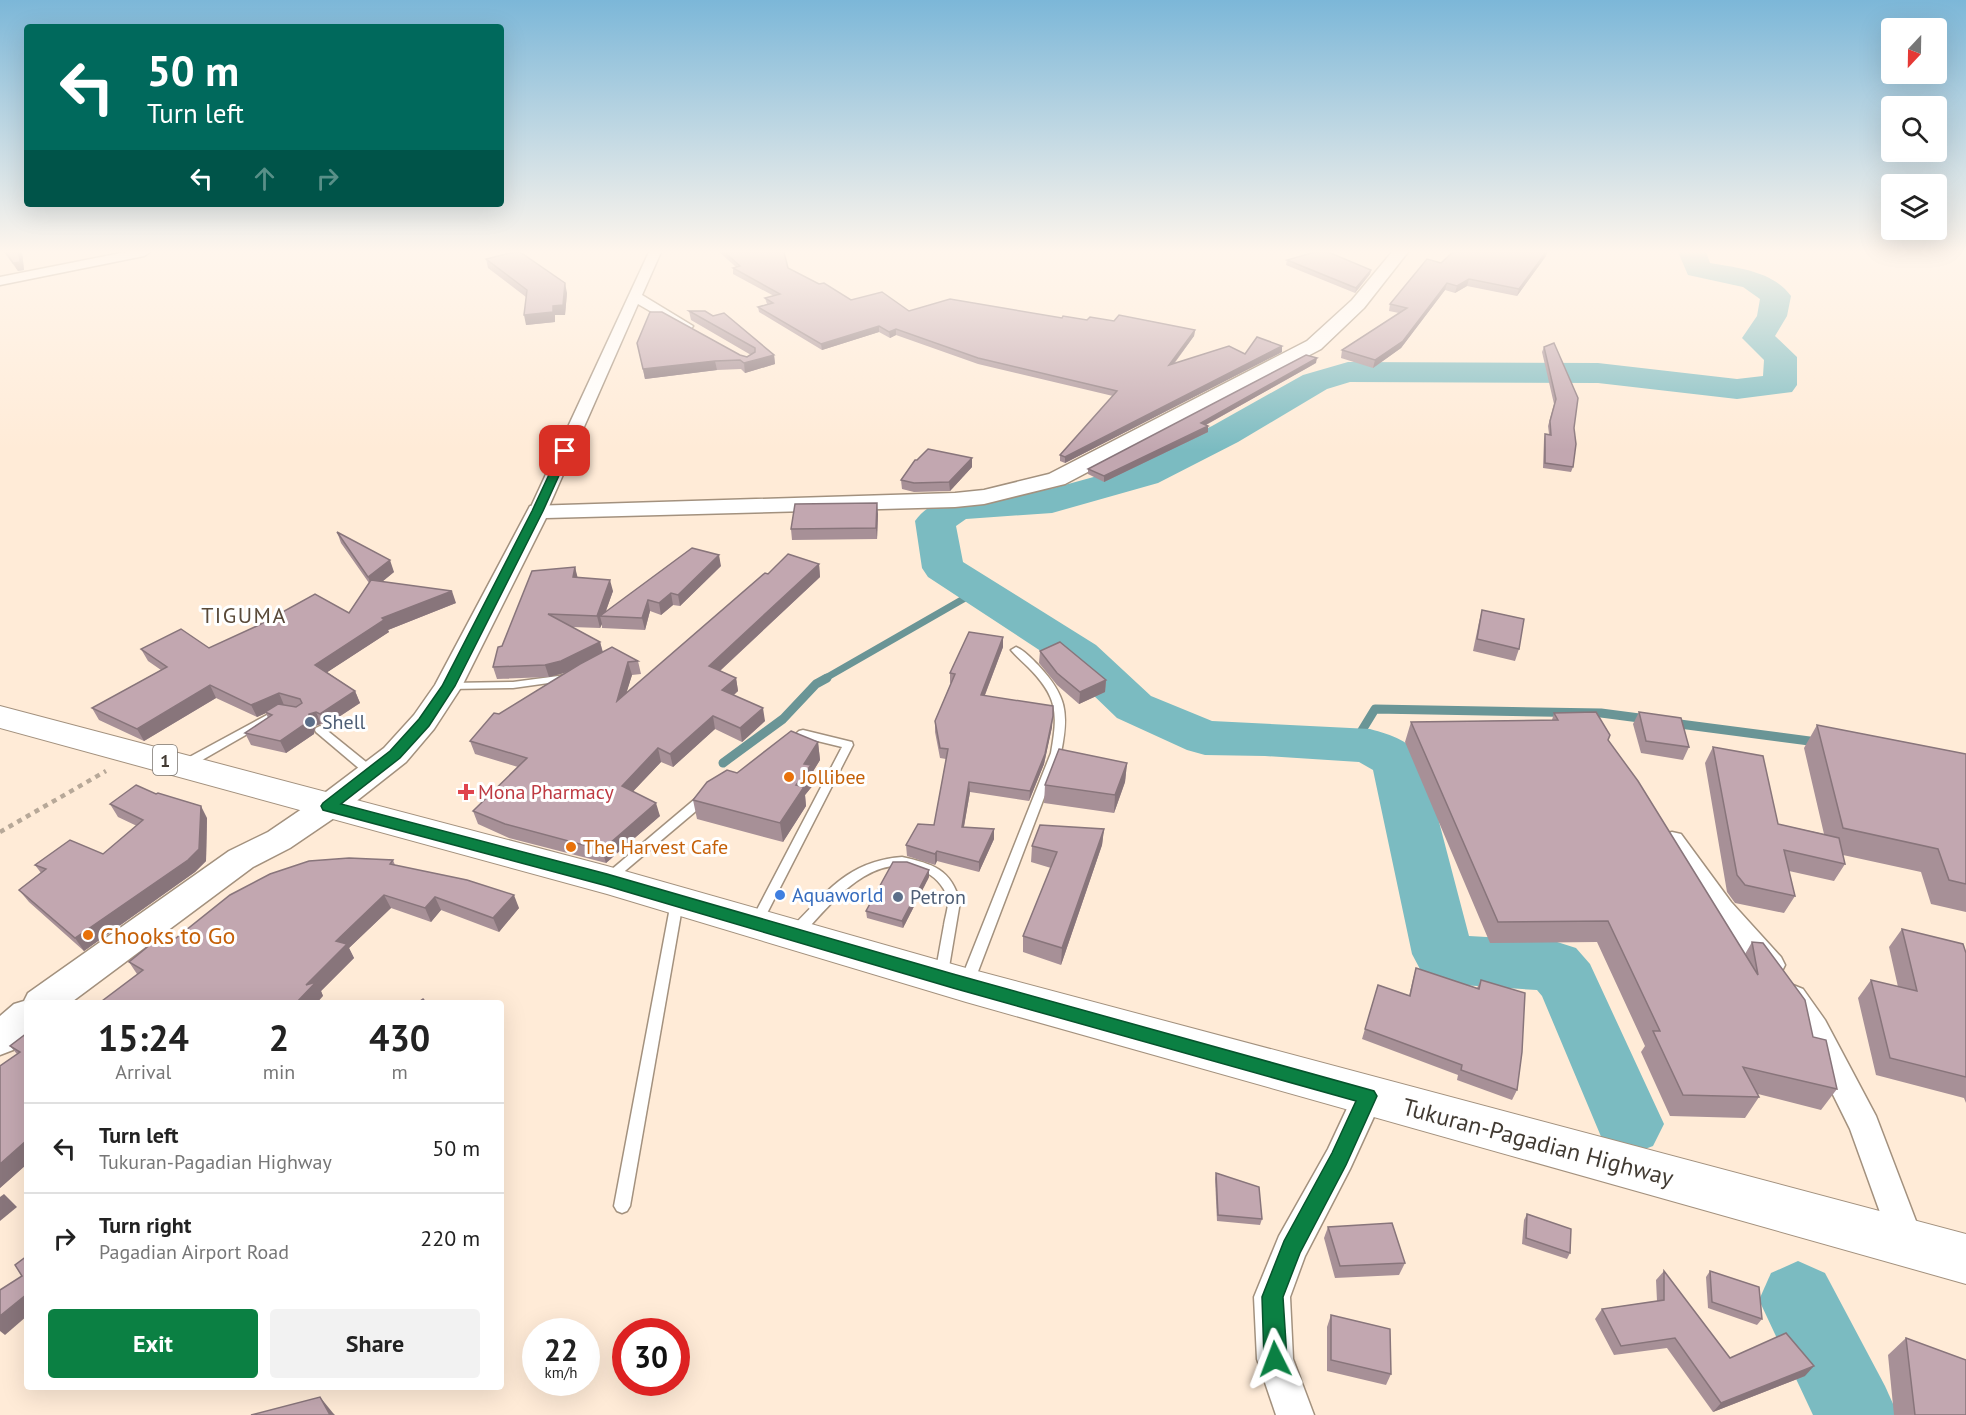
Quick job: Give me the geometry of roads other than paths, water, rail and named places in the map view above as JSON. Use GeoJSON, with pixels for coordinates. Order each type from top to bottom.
{"type":"FeatureCollection","features":[{"type":"Feature","properties":{"kind":"highway","name":"Tukuran-Pagadian Highway"},"geometry":{"type":"LineString","coordinates":[[0,717],[607,880],[953,981],[1966,1260]]}},
{"type":"Feature","properties":{"kind":"street"},"geometry":{"type":"LineString","coordinates":[[47,1000],[253,866],[279,840],[372,774],[412,737],[448,686],[538,511],[625,318]]}},
{"type":"Feature","properties":{"kind":"street"},"geometry":{"type":"LineString","coordinates":[[672,318],[696,332]]}},
{"type":"Feature","properties":{"kind":"street"},"geometry":{"type":"LineString","coordinates":[[538,511],[955,500],[984,497],[1057,479],[1314,345],[1343,318]]}},
{"type":"Feature","properties":{"kind":"street"},"geometry":{"type":"LineString","coordinates":[[1655,818],[1722,909],[1771,966],[1815,1029],[1865,1126],[1907,1242]]}},
{"type":"Feature","properties":{"kind":"street"},"geometry":{"type":"LineString","coordinates":[[70,1000],[128,949]]}},
{"type":"Feature","properties":{"kind":"street"},"geometry":{"type":"LineString","coordinates":[[0,1038],[24,1018]]}},
{"type":"Feature","properties":{"kind":"street"},"geometry":{"type":"LineString","coordinates":[[0,1046],[24,1032]]}},
{"type":"Feature","properties":{"kind":"street"},"geometry":{"type":"LineString","coordinates":[[1295,1415],[1275,1359],[1272,1297],[1291,1248],[1339,1159],[1368,1096]]}},
{"type":"Feature","properties":{"kind":"lane"},"geometry":{"type":"LineString","coordinates":[[953,981],[1040,794],[1058,742],[1061,720],[1058,702],[1033,665],[1016,650]]}},
{"type":"Feature","properties":{"kind":"lane"},"geometry":{"type":"LineString","coordinates":[[448,686],[549,682],[577,674]]}},
{"type":"Feature","properties":{"kind":"lane"},"geometry":{"type":"LineString","coordinates":[[183,766],[260,721],[279,712],[291,710]]}},
{"type":"Feature","properties":{"kind":"lane"},"geometry":{"type":"LineString","coordinates":[[320,730],[372,774]]}},
{"type":"Feature","properties":{"kind":"lane"},"geometry":{"type":"LineString","coordinates":[[775,929],[848,745],[804,734],[786,746]]}},
{"type":"Feature","properties":{"kind":"lane"},"geometry":{"type":"LineString","coordinates":[[607,880],[701,799],[718,788]]}},
{"type":"Feature","properties":{"kind":"lane"},"geometry":{"type":"LineString","coordinates":[[775,929],[857,872],[885,862],[914,863],[938,873],[952,891],[954,902],[953,981]]}},
{"type":"Feature","properties":{"kind":"lane"},"geometry":{"type":"LineString","coordinates":[[622,1206],[678,901]]}},
{"type":"Feature","properties":{"kind":"waterway"},"geometry":{"type":"LineString","coordinates":[[1629,1124],[1568,982],[1554,966],[1462,960],[1443,954],[1397,761],[1370,746],[1265,739],[1205,738],[1134,707],[1079,655],[943,568],[935,521],[957,508],[1052,501],[1144,475],[1225,434],[1315,382],[1348,372],[1598,373],[1737,389],[1780,385],[1781,357],[1758,338],[1771,318]]}},
{"type":"Feature","properties":{"kind":"waterway"},"geometry":{"type":"LineString","coordinates":[[824,679],[979,590]]}},
{"type":"Feature","properties":{"kind":"waterway"},"geometry":{"type":"LineString","coordinates":[[723,763],[783,719],[816,684],[827,678]]}},
{"type":"Feature","properties":{"kind":"waterway"},"geometry":{"type":"LineString","coordinates":[[1353,745],[1375,709],[1601,713],[1647,719]]}},
{"type":"Feature","properties":{"kind":"waterway"},"geometry":{"type":"LineString","coordinates":[[1672,723],[1817,742]]}},
{"type":"Feature","properties":{"kind":"waterway"},"geometry":{"type":"LineString","coordinates":[[1798,1300],[1856,1415]]}},
{"type":"Feature","properties":{"kind":"place","name":"Shell"},"geometry":{"type":"Point","coordinates":[310,722]}},
{"type":"Feature","properties":{"kind":"place","name":"Jollibee"},"geometry":{"type":"Point","coordinates":[789,777]}},
{"type":"Feature","properties":{"kind":"place","name":"Mona Pharmacy"},"geometry":{"type":"Point","coordinates":[466,792]}},
{"type":"Feature","properties":{"kind":"place","name":"The Harvest Cafe"},"geometry":{"type":"Point","coordinates":[571,847]}},
{"type":"Feature","properties":{"kind":"place","name":"Aquaworld"},"geometry":{"type":"Point","coordinates":[780,895]}},
{"type":"Feature","properties":{"kind":"place","name":"Petron"},"geometry":{"type":"Point","coordinates":[898,897]}},
{"type":"Feature","properties":{"kind":"place","name":"Chooks to Go"},"geometry":{"type":"Point","coordinates":[88,935]}},
{"type":"Feature","properties":{"kind":"district","name":"TIGUMA"},"geometry":{"type":"Point","coordinates":[244,615]}}]}
